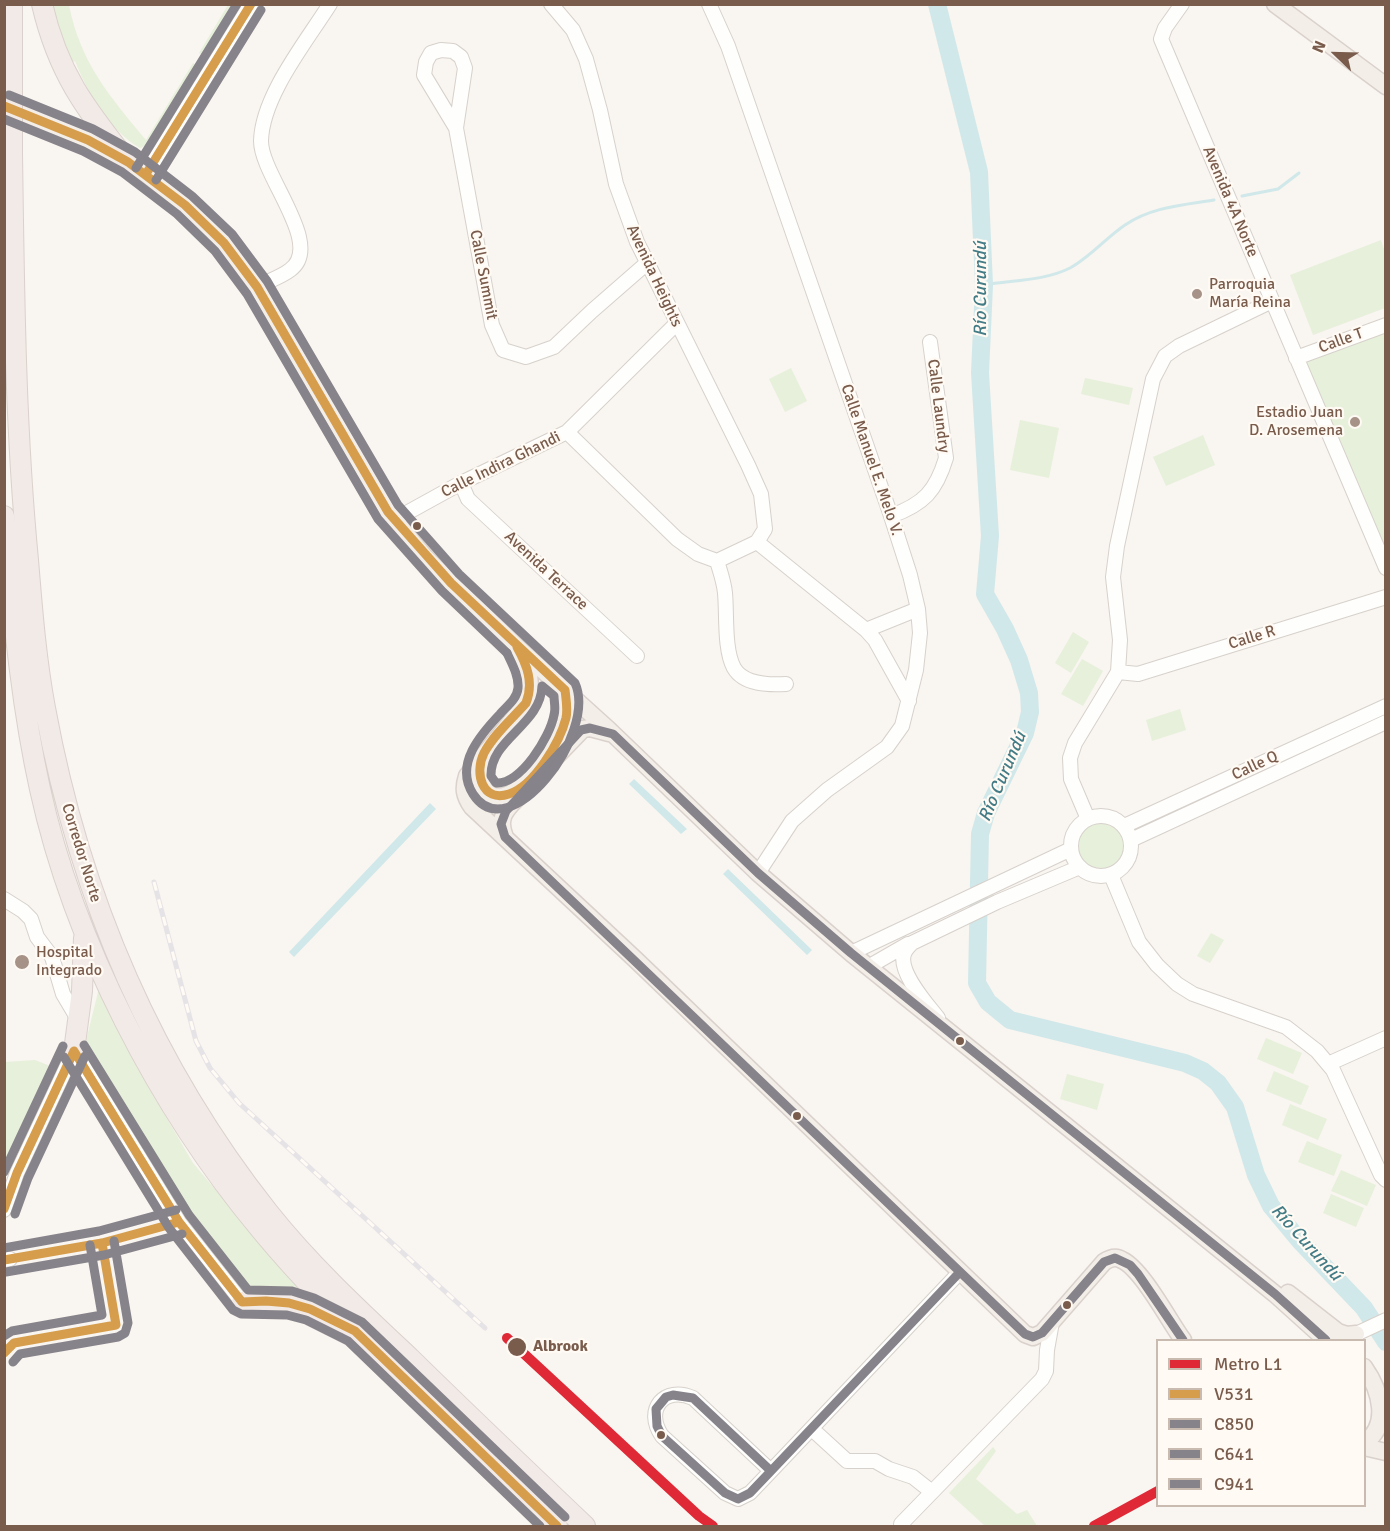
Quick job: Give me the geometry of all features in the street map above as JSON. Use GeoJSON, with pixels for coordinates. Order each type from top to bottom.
{"type":"FeatureCollection","features":[{"type":"Feature","properties":{"kind":"highway","name":"Corredor Norte"},"geometry":{"type":"LineString","coordinates":[[12,4],[16,371],[20,480],[31,603],[44,706],[62,790],[77,846],[99,910],[144,1016],[203,1123],[271,1215],[327,1277],[383,1333],[585,1527]]}},
{"type":"Feature","properties":{"kind":"highway"},"geometry":{"type":"LineString","coordinates":[[42,4],[53,46],[65,74],[101,128],[128,162]]}},
{"type":"Feature","properties":{"kind":"highway","name":"Corredor Norte"},"geometry":{"type":"LineString","coordinates":[[4,516],[22,698],[43,802],[58,856],[84,929],[128,1027],[190,1134],[260,1229],[303,1279],[557,1527]]}},
{"type":"Feature","properties":{"kind":"highway"},"geometry":{"type":"LineString","coordinates":[[74,1051],[82,991],[84,929]]}},
{"type":"Feature","properties":{"kind":"highway"},"geometry":{"type":"LineString","coordinates":[[242,1302],[289,1303],[310,1309],[355,1331]]}},
{"type":"Feature","properties":{"kind":"main road"},"geometry":{"type":"LineString","coordinates":[[1275,4],[1386,86]]}},
{"type":"Feature","properties":{"kind":"main road"},"geometry":{"type":"LineString","coordinates":[[4,106],[88,140],[146,174],[185,205],[224,243],[257,287],[394,520],[425,557],[517,647],[613,734],[758,873],[868,967],[1257,1279],[1324,1339]]}},
{"type":"Feature","properties":{"kind":"main road"},"geometry":{"type":"LineString","coordinates":[[517,647],[529,673],[529,695],[526,703],[467,776],[465,794],[472,807],[654,977],[1027,1335],[1033,1337],[1042,1333],[1104,1262],[1117,1258],[1127,1263],[1141,1278],[1182,1339]]}},
{"type":"Feature","properties":{"kind":"main road"},"geometry":{"type":"LineString","coordinates":[[485,752],[478,773],[482,786],[489,793],[496,795],[506,795],[515,791],[542,764],[554,745],[567,714],[565,690]]}},
{"type":"Feature","properties":{"kind":"main road"},"geometry":{"type":"LineString","coordinates":[[505,837],[501,824],[504,814],[575,735],[588,728],[613,734]]}},
{"type":"Feature","properties":{"kind":"main road"},"geometry":{"type":"LineString","coordinates":[[1257,1279],[1292,1295],[1338,1332],[1357,1335]]}},
{"type":"Feature","properties":{"kind":"main road"},"geometry":{"type":"LineString","coordinates":[[1366,1370],[1378,1389],[1384,1416],[1379,1432],[1366,1444]]}},
{"type":"Feature","properties":{"kind":"main road"},"geometry":{"type":"LineString","coordinates":[[1366,1388],[1384,1416]]}},
{"type":"Feature","properties":{"kind":"main road"},"geometry":{"type":"LineString","coordinates":[[1366,1445],[1386,1452]]}},
{"type":"Feature","properties":{"kind":"street"},"geometry":{"type":"LineString","coordinates":[[146,174],[251,4]]}},
{"type":"Feature","properties":{"kind":"street"},"geometry":{"type":"LineString","coordinates":[[257,287],[292,269],[300,254],[301,243],[298,227],[267,168],[261,143],[264,118],[270,98],[330,4]]}},
{"type":"Feature","properties":{"kind":"street","name":"Avenida Heights"},"geometry":{"type":"LineString","coordinates":[[551,4],[573,30],[586,58],[616,184],[637,242],[761,495],[765,529],[758,542]]}},
{"type":"Feature","properties":{"kind":"street","name":"Calle Manuel E. Melo V."},"geometry":{"type":"LineString","coordinates":[[709,4],[728,46],[891,516],[910,575],[918,609],[920,633],[916,670],[902,726],[887,747],[827,790],[792,821],[758,873]]}},
{"type":"Feature","properties":{"kind":"street","name":"Avenida 4A Norte"},"geometry":{"type":"LineString","coordinates":[[1182,4],[1165,28],[1161,39],[1384,562]]}},
{"type":"Feature","properties":{"kind":"street"},"geometry":{"type":"LineString","coordinates":[[441,50],[453,51],[461,57],[465,68],[456,128],[424,75],[426,62],[431,53],[441,50]]}},
{"type":"Feature","properties":{"kind":"street","name":"Calle Summit"},"geometry":{"type":"LineString","coordinates":[[456,128],[492,326],[503,350],[526,357],[554,347],[647,263]]}},
{"type":"Feature","properties":{"kind":"street"},"geometry":{"type":"LineString","coordinates":[[1088,819],[1071,779],[1070,758],[1075,743],[1118,672],[1120,640],[1113,581],[1117,546],[1153,379],[1165,356],[1179,346],[1272,301]]}},
{"type":"Feature","properties":{"kind":"street","name":"Calle Indira Ghandi"},"geometry":{"type":"LineString","coordinates":[[394,520],[461,483],[567,432],[676,324]]}},
{"type":"Feature","properties":{"kind":"street","name":"Calle T"},"geometry":{"type":"LineString","coordinates":[[1296,358],[1386,325]]}},
{"type":"Feature","properties":{"kind":"street","name":"Calle Laundry"},"geometry":{"type":"LineString","coordinates":[[891,516],[911,508],[931,491],[946,458],[930,342]]}},
{"type":"Feature","properties":{"kind":"street"},"geometry":{"type":"LineString","coordinates":[[567,432],[677,539],[699,554],[717,561],[758,542],[866,630],[875,640],[909,701]]}},
{"type":"Feature","properties":{"kind":"street","name":"Avenida Terrace"},"geometry":{"type":"LineString","coordinates":[[461,483],[468,499],[637,656]]}},
{"type":"Feature","properties":{"kind":"street"},"geometry":{"type":"LineString","coordinates":[[717,561],[725,589],[729,653],[735,669],[749,680],[770,685],[786,684]]}},
{"type":"Feature","properties":{"kind":"street","name":"Calle R"},"geometry":{"type":"LineString","coordinates":[[1118,672],[1138,674],[1386,597]]}},
{"type":"Feature","properties":{"kind":"street"},"geometry":{"type":"LineString","coordinates":[[866,630],[918,609]]}},
{"type":"Feature","properties":{"kind":"street","name":"Calle Q"},"geometry":{"type":"LineString","coordinates":[[1124,826],[1386,706]]}},
{"type":"Feature","properties":{"kind":"street","name":"Calle Q"},"geometry":{"type":"LineString","coordinates":[[1131,840],[1386,722]]}},
{"type":"Feature","properties":{"kind":"street"},"geometry":{"type":"LineString","coordinates":[[1095,816],[1111,817],[1124,826],[1131,840],[1129,857],[1118,871],[1097,876],[1080,867],[1071,849],[1075,831],[1095,816]]}},
{"type":"Feature","properties":{"kind":"street"},"geometry":{"type":"LineString","coordinates":[[851,953],[1071,849]]}},
{"type":"Feature","properties":{"kind":"street"},"geometry":{"type":"LineString","coordinates":[[868,967],[960,919],[1080,867]]}},
{"type":"Feature","properties":{"kind":"street"},"geometry":{"type":"LineString","coordinates":[[1111,874],[1139,942],[1157,965],[1177,984],[1193,993],[1286,1027],[1317,1051],[1334,1070],[1381,1175],[1386,1180]]}},
{"type":"Feature","properties":{"kind":"street"},"geometry":{"type":"LineString","coordinates":[[4,899],[31,919],[37,937],[52,957],[63,994],[79,1021]]}},
{"type":"Feature","properties":{"kind":"street"},"geometry":{"type":"LineString","coordinates":[[912,943],[904,953],[903,963],[909,979],[944,1027]]}},
{"type":"Feature","properties":{"kind":"street"},"geometry":{"type":"LineString","coordinates":[[1328,1064],[1386,1038]]}},
{"type":"Feature","properties":{"kind":"street"},"geometry":{"type":"LineString","coordinates":[[4,1210],[17,1173],[74,1051]]}},
{"type":"Feature","properties":{"kind":"street"},"geometry":{"type":"LineString","coordinates":[[74,1051],[179,1222],[242,1302]]}},
{"type":"Feature","properties":{"kind":"street"},"geometry":{"type":"LineString","coordinates":[[771,1471],[693,1398],[683,1393],[671,1394],[660,1402],[654,1414],[654,1425],[662,1436],[725,1493],[738,1499],[750,1493],[812,1429],[960,1272]]}},
{"type":"Feature","properties":{"kind":"street"},"geometry":{"type":"LineString","coordinates":[[1357,1335],[1386,1320]]}},
{"type":"Feature","properties":{"kind":"street"},"geometry":{"type":"LineString","coordinates":[[902,1524],[1042,1379],[1046,1371],[1052,1322]]}},
{"type":"Feature","properties":{"kind":"street"},"geometry":{"type":"LineString","coordinates":[[812,1429],[847,1461],[875,1461],[889,1469],[913,1477],[932,1492]]}},
{"type":"Feature","properties":{"kind":"green space"},"geometry":{"type":"Polygon","coordinates":[[[53,5],[69,5],[81,44],[98,78],[146,140],[193,63],[201,68],[150,144],[140,148],[119,131],[93,98],[75,61],[69,65],[53,5]]]}},
{"type":"Feature","properties":{"kind":"green space"},"geometry":{"type":"Polygon","coordinates":[[[228,5],[240,5],[207,57],[199,53],[228,5]]]}},
{"type":"Feature","properties":{"kind":"green space"},"geometry":{"type":"Polygon","coordinates":[[[1381,240],[1385,252],[1385,308],[1313,335],[1290,275],[1381,240]]]}},
{"type":"Feature","properties":{"kind":"green space","name":"Estadio Juan D. Arosemena"},"geometry":{"type":"Polygon","coordinates":[[[1385,325],[1385,559],[1296,358],[1385,325]]]}},
{"type":"Feature","properties":{"kind":"green space"},"geometry":{"type":"Polygon","coordinates":[[[791,368],[807,401],[785,412],[769,379],[791,368]]]}},
{"type":"Feature","properties":{"kind":"green space"},"geometry":{"type":"Polygon","coordinates":[[[1085,378],[1133,388],[1129,405],[1081,394],[1085,378]]]}},
{"type":"Feature","properties":{"kind":"green space"},"geometry":{"type":"Polygon","coordinates":[[[1020,420],[1059,428],[1049,478],[1010,470],[1020,420]]]}},
{"type":"Feature","properties":{"kind":"green space"},"geometry":{"type":"Polygon","coordinates":[[[1203,435],[1215,465],[1166,486],[1153,457],[1203,435]]]}},
{"type":"Feature","properties":{"kind":"green space"},"geometry":{"type":"Polygon","coordinates":[[[1073,632],[1089,642],[1071,673],[1055,663],[1073,632]]]}},
{"type":"Feature","properties":{"kind":"green space"},"geometry":{"type":"Polygon","coordinates":[[[1082,659],[1103,671],[1083,706],[1061,694],[1082,659]]]}},
{"type":"Feature","properties":{"kind":"green space"},"geometry":{"type":"Polygon","coordinates":[[[1180,709],[1186,730],[1152,741],[1146,720],[1180,709]]]}},
{"type":"Feature","properties":{"kind":"green space"},"geometry":{"type":"Polygon","coordinates":[[[1101,823],[1117,830],[1124,846],[1117,862],[1101,869],[1085,862],[1078,846],[1085,830],[1101,823]]]}},
{"type":"Feature","properties":{"kind":"green space"},"geometry":{"type":"Polygon","coordinates":[[[1211,933],[1224,940],[1210,963],[1197,956],[1211,933]]]}},
{"type":"Feature","properties":{"kind":"green space"},"geometry":{"type":"Polygon","coordinates":[[[99,988],[152,1093],[193,1163],[309,1301],[279,1289],[243,1290],[185,1221],[83,1053],[99,988]]]}},
{"type":"Feature","properties":{"kind":"green space"},"geometry":{"type":"Polygon","coordinates":[[[1266,1038],[1302,1053],[1293,1074],[1257,1059],[1266,1038]]]}},
{"type":"Feature","properties":{"kind":"green space"},"geometry":{"type":"Polygon","coordinates":[[[35,1060],[50,1066],[5,1167],[5,1062],[35,1060]]]}},
{"type":"Feature","properties":{"kind":"green space"},"geometry":{"type":"Polygon","coordinates":[[[1274,1071],[1309,1086],[1301,1105],[1266,1091],[1274,1071]]]}},
{"type":"Feature","properties":{"kind":"green space"},"geometry":{"type":"Polygon","coordinates":[[[1067,1074],[1104,1084],[1097,1110],[1060,1099],[1067,1074]]]}},
{"type":"Feature","properties":{"kind":"green space"},"geometry":{"type":"Polygon","coordinates":[[[1290,1104],[1327,1119],[1318,1140],[1282,1125],[1290,1104]]]}},
{"type":"Feature","properties":{"kind":"green space"},"geometry":{"type":"Polygon","coordinates":[[[1307,1141],[1342,1155],[1334,1176],[1298,1162],[1307,1141]]]}},
{"type":"Feature","properties":{"kind":"green space"},"geometry":{"type":"Polygon","coordinates":[[[1341,1170],[1376,1185],[1367,1206],[1331,1191],[1341,1170]]]}},
{"type":"Feature","properties":{"kind":"green space"},"geometry":{"type":"Polygon","coordinates":[[[1331,1194],[1364,1208],[1356,1227],[1323,1213],[1331,1194]]]}},
{"type":"Feature","properties":{"kind":"green space"},"geometry":{"type":"Polygon","coordinates":[[[993,1447],[996,1451],[976,1479],[1017,1514],[1027,1510],[1037,1526],[985,1526],[949,1493],[993,1447]]]}},
{"type":"Feature","properties":{"kind":"water"},"geometry":{"type":"Polygon","coordinates":[[[634,779],[687,829],[681,834],[629,784],[634,779]]]}},
{"type":"Feature","properties":{"kind":"water"},"geometry":{"type":"Polygon","coordinates":[[[430,803],[436,809],[294,957],[289,952],[430,803]]]}},
{"type":"Feature","properties":{"kind":"water"},"geometry":{"type":"Polygon","coordinates":[[[728,869],[812,950],[807,955],[723,874],[728,869]]]}},
{"type":"Feature","properties":{"kind":"waterway","name":"Río Curundú"},"geometry":{"type":"LineString","coordinates":[[937,4],[979,172],[984,285],[980,373],[990,536],[985,594],[1019,660],[1029,693],[1030,712],[1025,733],[986,813],[980,834],[977,983],[988,1002],[1010,1020],[1185,1063],[1203,1071],[1218,1083],[1235,1107],[1256,1175],[1271,1206],[1300,1241],[1364,1308],[1386,1342]]}},
{"type":"Feature","properties":{"kind":"waterway"},"geometry":{"type":"LineString","coordinates":[[1242,196],[1278,189],[1299,173]]}},
{"type":"Feature","properties":{"kind":"waterway"},"geometry":{"type":"LineString","coordinates":[[984,285],[1039,278],[1060,272],[1077,264],[1135,219],[1168,208],[1214,200]]}},
{"type":"Feature","properties":{"kind":"railway"},"geometry":{"type":"LineString","coordinates":[[154,882],[196,1041],[210,1068],[239,1103],[485,1328]]}},
{"type":"Feature","properties":{"kind":"metro line","name":"L1"},"geometry":{"type":"LineString","coordinates":[[507,1338],[699,1516],[713,1526]]}},
{"type":"Feature","properties":{"kind":"metro line","name":"L1"},"geometry":{"type":"LineString","coordinates":[[1094,1526],[1156,1492]]}},
{"type":"Feature","properties":{"kind":"transit line","name":"C941"},"geometry":{"type":"LineString","coordinates":[[136,168],[237,4]]}},
{"type":"Feature","properties":{"kind":"transit line","name":"V531"},"geometry":{"type":"LineString","coordinates":[[146,174],[251,4]]}},
{"type":"Feature","properties":{"kind":"transit line","name":"C641"},"geometry":{"type":"LineString","coordinates":[[156,180],[261,10]]}},
{"type":"Feature","properties":{"kind":"transit line","name":"C941"},"geometry":{"type":"LineString","coordinates":[[9,95],[93,129],[135,152],[192,196],[232,234],[267,281],[398,505],[459,574],[575,683],[579,705],[574,730],[562,755],[546,779],[527,797],[507,807],[489,807],[473,794],[468,783],[468,761],[478,740],[516,696],[518,684],[507,653]]}},
{"type":"Feature","properties":{"kind":"transit line","name":"V531"},"geometry":{"type":"LineString","coordinates":[[4,106],[88,140],[128,162],[185,205],[224,243],[257,287],[388,512],[451,583],[565,690],[566,718],[558,739],[545,762],[528,782],[509,794],[500,796],[487,790],[480,777],[480,769],[488,746],[526,703],[529,688],[528,674],[517,647]]}},
{"type":"Feature","properties":{"kind":"transit line","name":"C641"},"geometry":{"type":"LineString","coordinates":[[4,119],[83,151],[122,172],[177,214],[215,251],[247,294],[378,519],[442,591],[507,653]]}},
{"type":"Feature","properties":{"kind":"transit line","name":"C641"},"geometry":{"type":"LineString","coordinates":[[542,686],[554,696],[555,713],[547,735],[524,768],[506,781],[496,783],[491,776],[498,752],[533,711],[539,700],[542,686]]}},
{"type":"Feature","properties":{"kind":"transit line","name":"C850"},"geometry":{"type":"LineString","coordinates":[[1182,1339],[1138,1274],[1130,1265],[1115,1258],[1104,1262],[1042,1333],[1033,1337],[1025,1334],[505,837],[501,824],[506,811],[581,730],[590,728],[613,734],[758,873],[851,953],[1275,1294],[1325,1339]]}},
{"type":"Feature","properties":{"kind":"transit line","name":"C941"},"geometry":{"type":"LineString","coordinates":[[84,1045],[189,1215],[248,1290],[292,1291],[314,1298],[362,1322],[565,1517]]}},
{"type":"Feature","properties":{"kind":"transit line","name":"C941"},"geometry":{"type":"LineString","coordinates":[[4,1172],[63,1046]]}},
{"type":"Feature","properties":{"kind":"transit line","name":"V531"},"geometry":{"type":"LineString","coordinates":[[74,1051],[179,1222],[242,1302],[289,1303],[310,1309],[355,1331],[557,1526]]}},
{"type":"Feature","properties":{"kind":"transit line","name":"V531"},"geometry":{"type":"LineString","coordinates":[[4,1209],[17,1173],[74,1051]]}},
{"type":"Feature","properties":{"kind":"transit line","name":"C641"},"geometry":{"type":"LineString","coordinates":[[15,1214],[28,1178],[85,1056]]}},
{"type":"Feature","properties":{"kind":"transit line","name":"C641"},"geometry":{"type":"LineString","coordinates":[[64,1057],[169,1228],[233,1310],[241,1314],[287,1315],[306,1320],[348,1341],[540,1526]]}},
{"type":"Feature","properties":{"kind":"transit line","name":"C941"},"geometry":{"type":"LineString","coordinates":[[4,1248],[99,1231],[176,1210]]}},
{"type":"Feature","properties":{"kind":"transit line","name":"V531"},"geometry":{"type":"LineString","coordinates":[[4,1260],[102,1243],[179,1222]]}},
{"type":"Feature","properties":{"kind":"transit line","name":"C641"},"geometry":{"type":"LineString","coordinates":[[6,1272],[104,1255],[182,1234]]}},
{"type":"Feature","properties":{"kind":"transit line","name":"C641"},"geometry":{"type":"LineString","coordinates":[[13,1362],[20,1354],[118,1337],[125,1333],[128,1323],[114,1241]]}},
{"type":"Feature","properties":{"kind":"transit line","name":"V531"},"geometry":{"type":"LineString","coordinates":[[4,1353],[14,1343],[116,1325],[102,1243]]}},
{"type":"Feature","properties":{"kind":"transit line","name":"C941"},"geometry":{"type":"LineString","coordinates":[[4,1336],[12,1331],[102,1315],[90,1245]]}},
{"type":"Feature","properties":{"kind":"transit line","name":"C850"},"geometry":{"type":"LineString","coordinates":[[771,1471],[959,1273]]}},
{"type":"Feature","properties":{"kind":"transit line","name":"C850"},"geometry":{"type":"LineString","coordinates":[[673,1395],[693,1398],[771,1471],[750,1493],[738,1499],[725,1493],[662,1436],[657,1426],[656,1409],[666,1397],[673,1395]]}},
{"type":"Feature","properties":{"kind":"place","name":"Parroquia María Reina"},"geometry":{"type":"Point","coordinates":[1197,294]}},
{"type":"Feature","properties":{"kind":"place","name":"Estadio Juan D. Arosemena"},"geometry":{"type":"Point","coordinates":[1355,422]}},
{"type":"Feature","properties":{"kind":"place","name":"Hospital Integrado"},"geometry":{"type":"Point","coordinates":[22,962]}},
{"type":"Feature","properties":{"kind":"place","name":"Albrook"},"geometry":{"type":"Point","coordinates":[517,1347]}}]}
